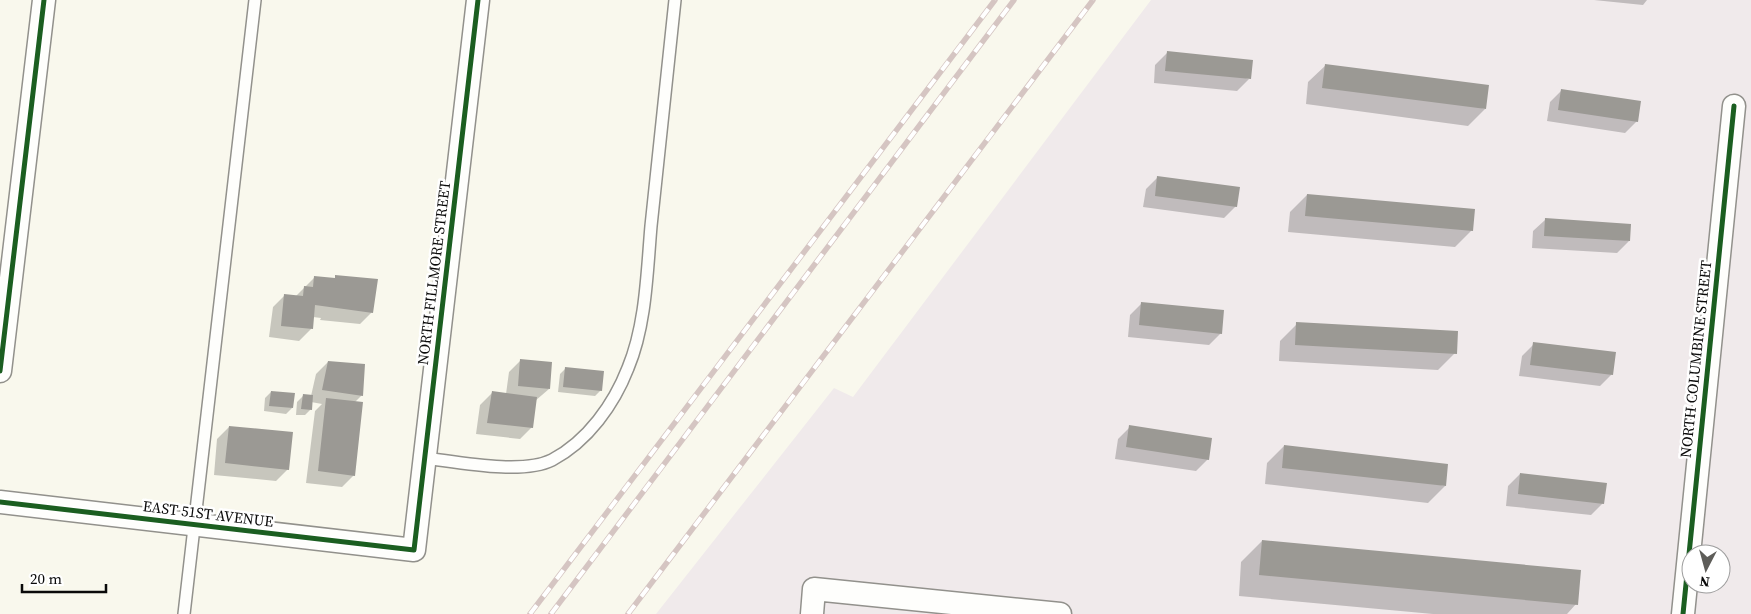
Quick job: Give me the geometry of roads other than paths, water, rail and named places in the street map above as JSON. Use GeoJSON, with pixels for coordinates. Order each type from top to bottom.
{"type":"FeatureCollection","features":[{"type":"Feature","properties":{"kind":"street"},"geometry":{"type":"LineString","coordinates":[[0,371],[44,0]]}},
{"type":"Feature","properties":{"kind":"street","name":"NORTH FILLMORE STREET"},"geometry":{"type":"LineString","coordinates":[[414,550],[478,0]]}},
{"type":"Feature","properties":{"kind":"street","name":"NORTH COLUMBINE STREET"},"geometry":{"type":"LineString","coordinates":[[1683,614],[1734,106]]}},
{"type":"Feature","properties":{"kind":"street","name":"EAST 51ST AVENUE"},"geometry":{"type":"LineString","coordinates":[[0,502],[414,550]]}},
{"type":"Feature","properties":{"kind":"street"},"geometry":{"type":"LineString","coordinates":[[812,614],[814,589],[1060,614]]}},
{"type":"Feature","properties":{"kind":"lane"},"geometry":{"type":"LineString","coordinates":[[184,614],[255,0]]}},
{"type":"Feature","properties":{"kind":"lane"},"geometry":{"type":"LineString","coordinates":[[425,458],[491,466],[524,466],[551,460],[574,444],[602,416],[618,392],[629,366],[642,305],[675,0]]}},
{"type":"Feature","properties":{"kind":"railway"},"geometry":{"type":"LineString","coordinates":[[530,614],[995,0]]}},
{"type":"Feature","properties":{"kind":"railway"},"geometry":{"type":"LineString","coordinates":[[551,614],[1014,0]]}},
{"type":"Feature","properties":{"kind":"railway"},"geometry":{"type":"LineString","coordinates":[[628,614],[1093,0]]}}]}
